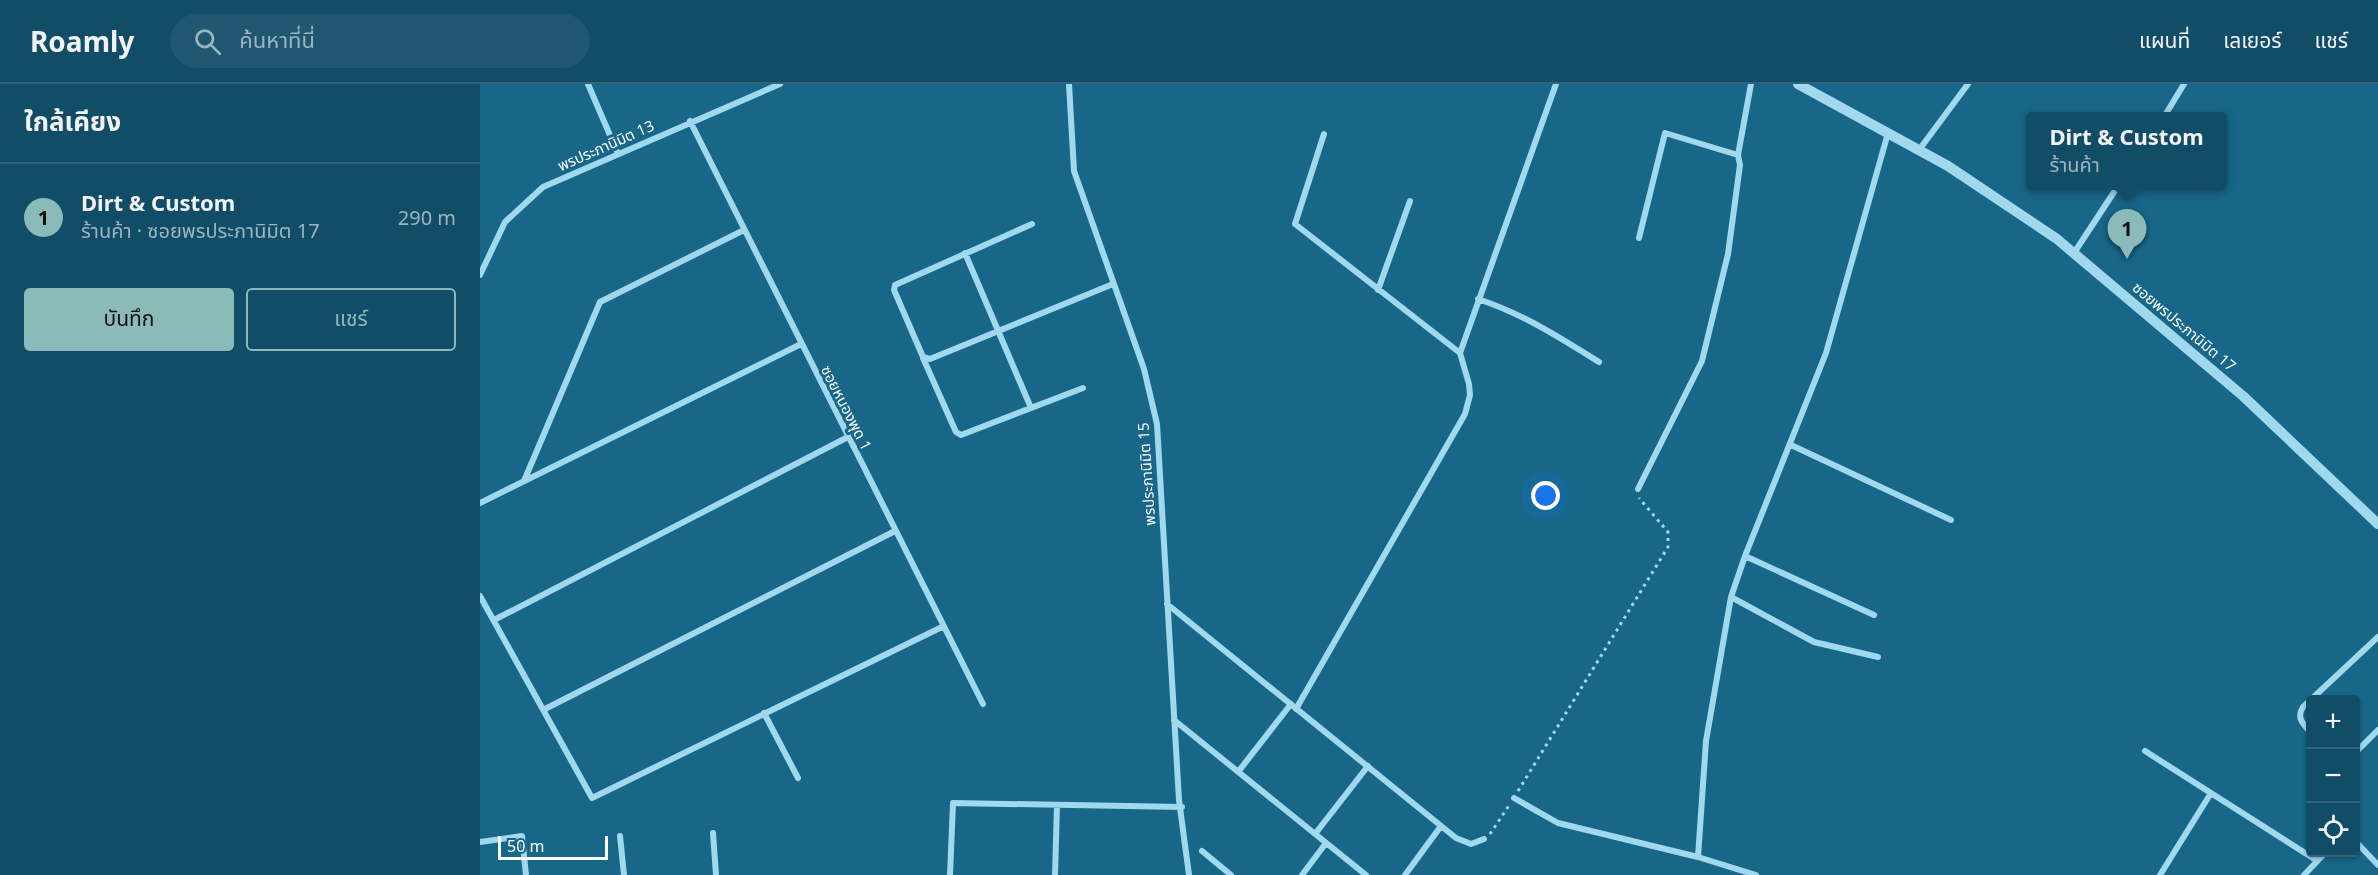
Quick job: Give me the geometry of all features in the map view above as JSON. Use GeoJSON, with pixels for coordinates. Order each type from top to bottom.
{"type":"FeatureCollection","features":[{"type":"Feature","properties":{"kind":"street"},"geometry":{"type":"LineString","coordinates":[[588,84],[618,154]]}},
{"type":"Feature","properties":{"kind":"street","name":"พรประภานิมิต 13"},"geometry":{"type":"LineString","coordinates":[[480,275],[505,222],[543,187],[690,121],[780,84]]}},
{"type":"Feature","properties":{"kind":"street","name":"พรประภานิมิต 15"},"geometry":{"type":"LineString","coordinates":[[1069,84],[1074,171],[1144,369],[1156,423],[1179,800],[1182,807],[1189,875]]}},
{"type":"Feature","properties":{"kind":"street"},"geometry":{"type":"LineString","coordinates":[[1238,772],[1294,706],[1465,414],[1470,395],[1460,353],[1556,84]]}},
{"type":"Feature","properties":{"kind":"street"},"geometry":{"type":"LineString","coordinates":[[1638,489],[1702,361],[1728,254],[1740,165],[1738,155],[1750,84]]}},
{"type":"Feature","properties":{"kind":"street","name":"ซอยพรประภานิมิต 17"},"geometry":{"type":"LineString","coordinates":[[1798,84],[1948,166],[2074,253],[2243,396],[2378,524]]}},
{"type":"Feature","properties":{"kind":"street"},"geometry":{"type":"LineString","coordinates":[[1919,150],[1968,84]]}},
{"type":"Feature","properties":{"kind":"street"},"geometry":{"type":"LineString","coordinates":[[2167,112],[2184,84]]}},
{"type":"Feature","properties":{"kind":"street","name":"ซอยหนองพุด 1"},"geometry":{"type":"LineString","coordinates":[[690,121],[942,627],[983,704]]}},
{"type":"Feature","properties":{"kind":"street"},"geometry":{"type":"LineString","coordinates":[[1639,238],[1665,133],[1738,155]]}},
{"type":"Feature","properties":{"kind":"street"},"geometry":{"type":"LineString","coordinates":[[1698,857],[1706,741],[1731,597],[1745,556],[1826,353],[1888,133]]}},
{"type":"Feature","properties":{"kind":"street"},"geometry":{"type":"LineString","coordinates":[[1324,134],[1294,224],[1460,353]]}},
{"type":"Feature","properties":{"kind":"street"},"geometry":{"type":"LineString","coordinates":[[2074,253],[2115,190]]}},
{"type":"Feature","properties":{"kind":"street"},"geometry":{"type":"LineString","coordinates":[[1378,290],[1410,201]]}},
{"type":"Feature","properties":{"kind":"street"},"geometry":{"type":"LineString","coordinates":[[1032,224],[900,280],[894,287],[957,434],[964,435],[1083,388]]}},
{"type":"Feature","properties":{"kind":"street"},"geometry":{"type":"LineString","coordinates":[[524,481],[600,302],[744,230]]}},
{"type":"Feature","properties":{"kind":"street"},"geometry":{"type":"LineString","coordinates":[[965,253],[1031,408]]}},
{"type":"Feature","properties":{"kind":"street"},"geometry":{"type":"LineString","coordinates":[[923,357],[930,359],[1113,284]]}},
{"type":"Feature","properties":{"kind":"street"},"geometry":{"type":"LineString","coordinates":[[1478,299],[1512,310],[1543,326],[1599,362]]}},
{"type":"Feature","properties":{"kind":"street"},"geometry":{"type":"LineString","coordinates":[[480,503],[801,344]]}},
{"type":"Feature","properties":{"kind":"street"},"geometry":{"type":"LineString","coordinates":[[494,620],[848,437]]}},
{"type":"Feature","properties":{"kind":"street"},"geometry":{"type":"LineString","coordinates":[[1791,445],[1951,520]]}},
{"type":"Feature","properties":{"kind":"street"},"geometry":{"type":"LineString","coordinates":[[543,710],[895,531]]}},
{"type":"Feature","properties":{"kind":"street"},"geometry":{"type":"LineString","coordinates":[[1745,556],[1874,615]]}},
{"type":"Feature","properties":{"kind":"street"},"geometry":{"type":"LineString","coordinates":[[480,596],[592,798],[942,627]]}},
{"type":"Feature","properties":{"kind":"street"},"geometry":{"type":"LineString","coordinates":[[1731,597],[1815,642],[1878,657]]}},
{"type":"Feature","properties":{"kind":"street"},"geometry":{"type":"LineString","coordinates":[[1167,604],[1441,826],[1467,843],[1475,843],[1484,839]]}},
{"type":"Feature","properties":{"kind":"street"},"geometry":{"type":"LineString","coordinates":[[2316,695],[2378,637]]}},
{"type":"Feature","properties":{"kind":"street"},"geometry":{"type":"LineString","coordinates":[[2306,704],[2299,716],[2306,728]]}},
{"type":"Feature","properties":{"kind":"street"},"geometry":{"type":"LineString","coordinates":[[764,712],[798,778]]}},
{"type":"Feature","properties":{"kind":"street"},"geometry":{"type":"LineString","coordinates":[[1174,720],[1366,875]]}},
{"type":"Feature","properties":{"kind":"street"},"geometry":{"type":"LineString","coordinates":[[2358,749],[2378,730]]}},
{"type":"Feature","properties":{"kind":"street"},"geometry":{"type":"LineString","coordinates":[[2145,751],[2316,860]]}},
{"type":"Feature","properties":{"kind":"street"},"geometry":{"type":"LineString","coordinates":[[1315,834],[1368,766]]}},
{"type":"Feature","properties":{"kind":"street"},"geometry":{"type":"LineString","coordinates":[[2160,875],[2211,793]]}},
{"type":"Feature","properties":{"kind":"street"},"geometry":{"type":"LineString","coordinates":[[1514,798],[1558,823],[1698,857],[1756,875]]}},
{"type":"Feature","properties":{"kind":"street"},"geometry":{"type":"LineString","coordinates":[[950,875],[953,803],[1182,807]]}},
{"type":"Feature","properties":{"kind":"street"},"geometry":{"type":"LineString","coordinates":[[1055,875],[1057,805]]}},
{"type":"Feature","properties":{"kind":"street"},"geometry":{"type":"LineString","coordinates":[[1405,875],[1441,826]]}},
{"type":"Feature","properties":{"kind":"street"},"geometry":{"type":"LineString","coordinates":[[713,833],[716,875]]}},
{"type":"Feature","properties":{"kind":"street"},"geometry":{"type":"LineString","coordinates":[[480,842],[522,836],[526,875]]}},
{"type":"Feature","properties":{"kind":"street"},"geometry":{"type":"LineString","coordinates":[[620,836],[624,875]]}},
{"type":"Feature","properties":{"kind":"street"},"geometry":{"type":"LineString","coordinates":[[1302,875],[1326,843]]}},
{"type":"Feature","properties":{"kind":"street"},"geometry":{"type":"LineString","coordinates":[[2360,847],[2378,865]]}},
{"type":"Feature","properties":{"kind":"street"},"geometry":{"type":"LineString","coordinates":[[1202,851],[1231,875]]}},
{"type":"Feature","properties":{"kind":"street"},"geometry":{"type":"LineString","coordinates":[[2304,875],[2320,857]]}},
{"type":"Feature","properties":{"kind":"path"},"geometry":{"type":"LineString","coordinates":[[1484,839],[1492,832],[1514,798],[1668,547],[1668,532],[1642,504],[1638,489]]}},
{"type":"Feature","properties":{"kind":"place","name":"Dirt & Custom"},"geometry":{"type":"Point","coordinates":[2127,259]}}]}
